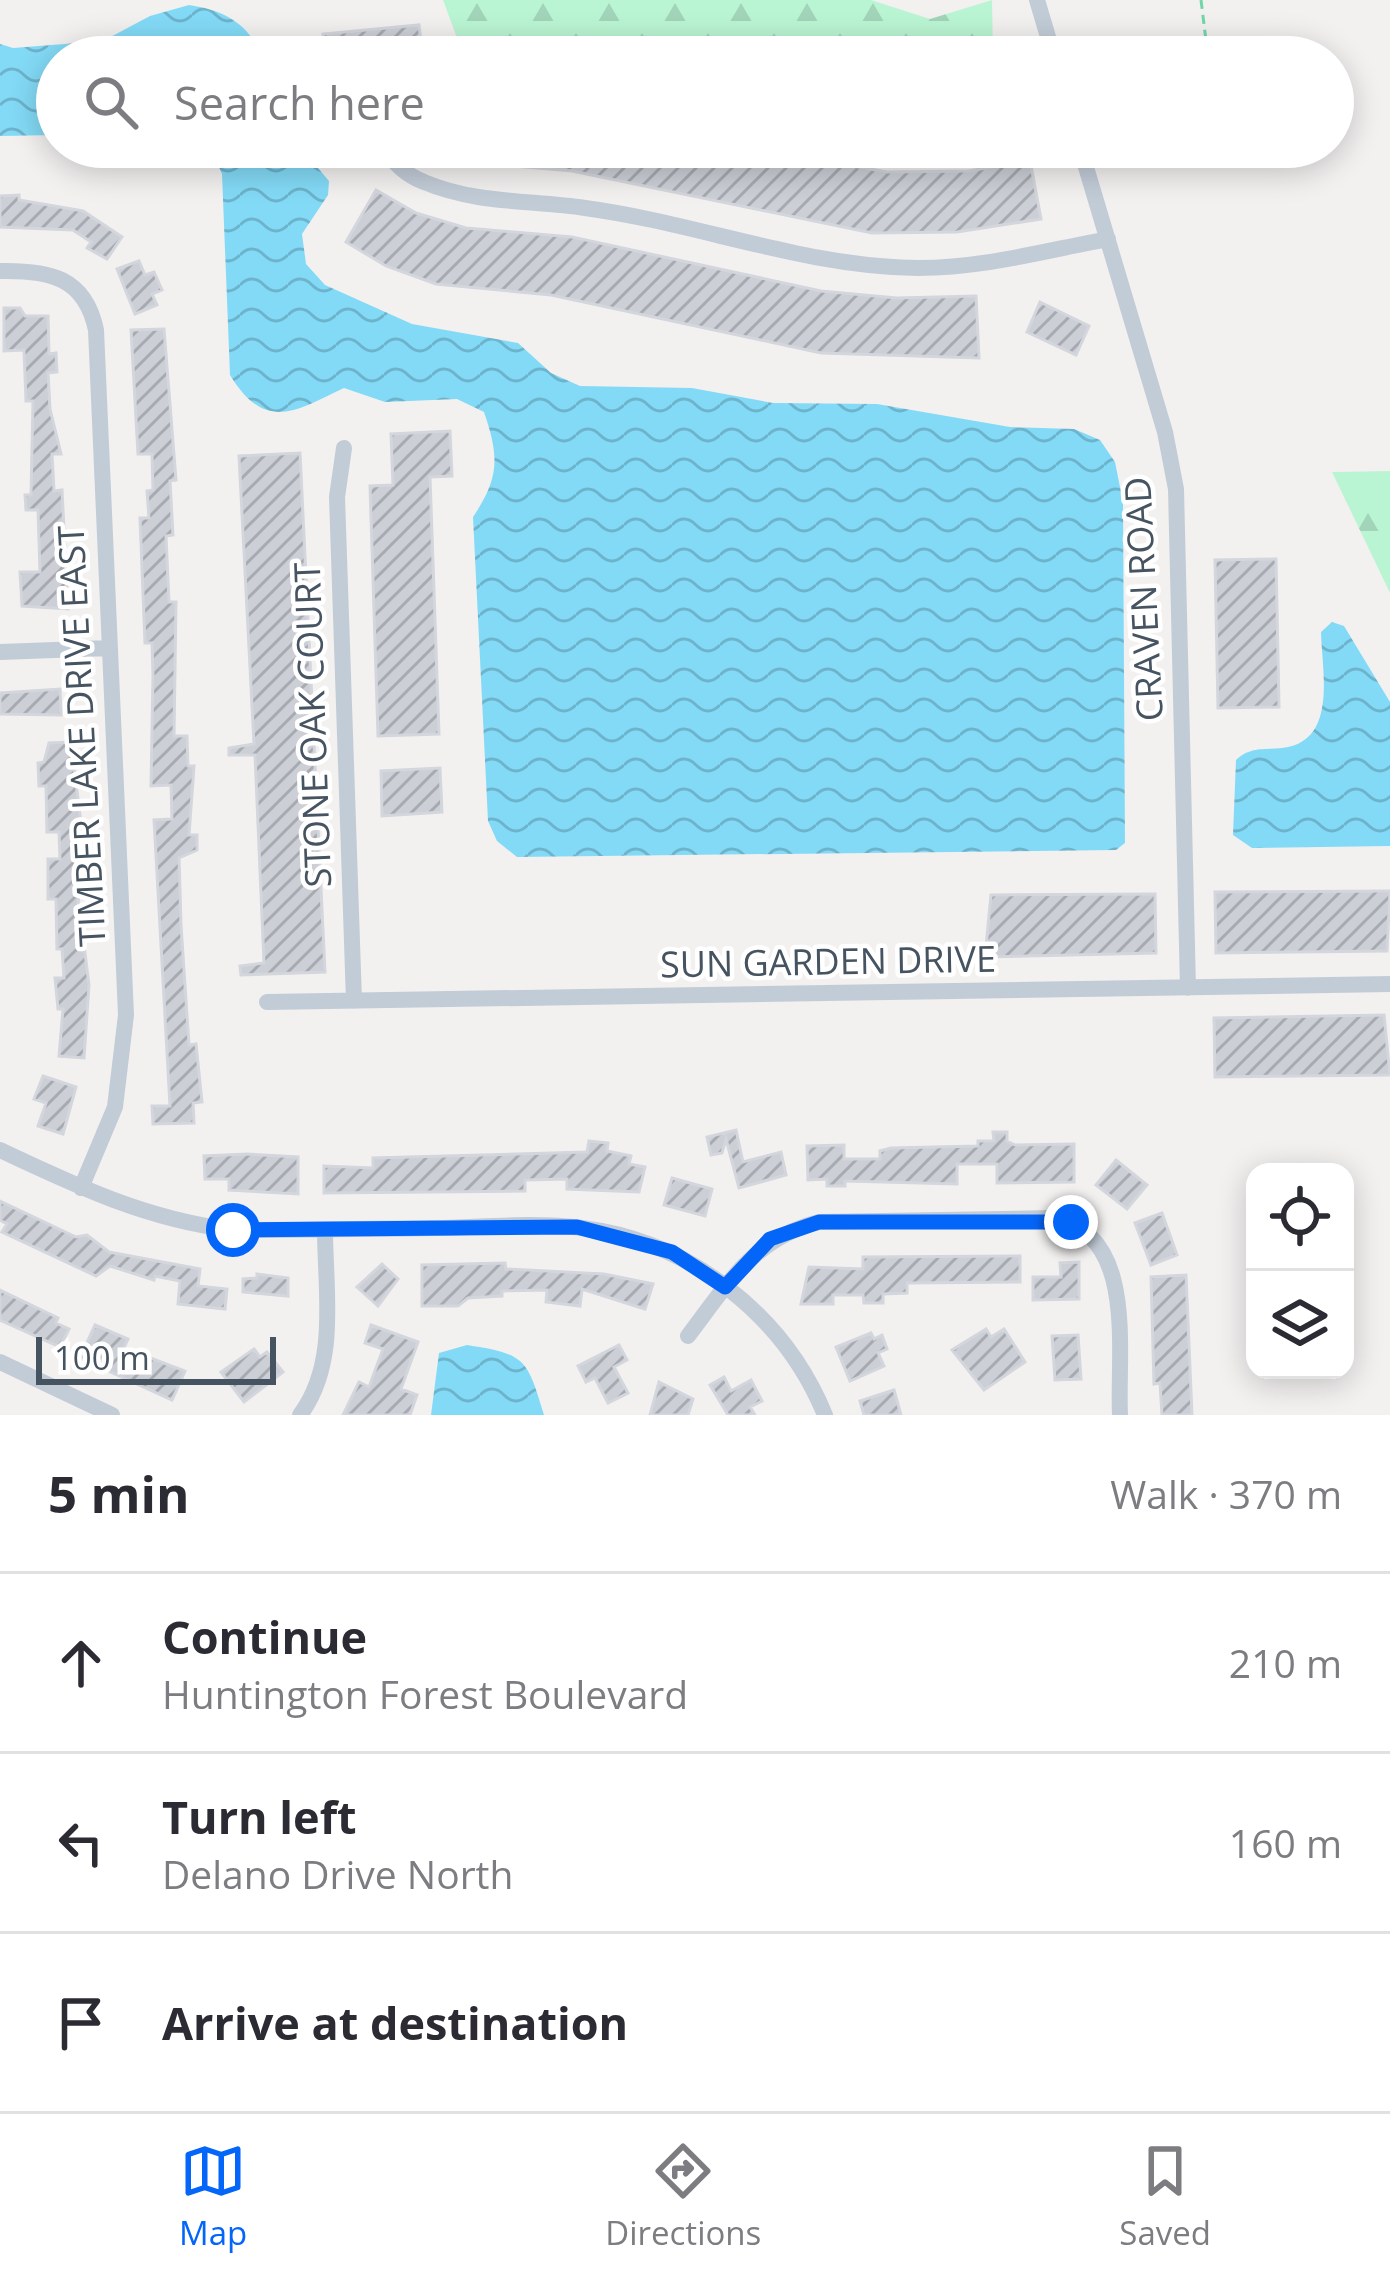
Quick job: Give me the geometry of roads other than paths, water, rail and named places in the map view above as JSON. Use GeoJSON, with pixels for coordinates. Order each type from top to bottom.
{"type":"FeatureCollection","features":[{"type":"Feature","properties":{"kind":"street"},"geometry":{"type":"LineString","coordinates":[[1037,0],[1048,36]]}},
{"type":"Feature","properties":{"kind":"street"},"geometry":{"type":"LineString","coordinates":[[399,168],[422,182],[481,199],[587,208],[841,262],[919,268],[999,262],[1108,239]]}},
{"type":"Feature","properties":{"kind":"street","name":"CRAVEN ROAD"},"geometry":{"type":"LineString","coordinates":[[1086,168],[1165,433],[1176,489],[1188,988]]}},
{"type":"Feature","properties":{"kind":"street","name":"TIMBER LAKE DRIVE EAST"},"geometry":{"type":"LineString","coordinates":[[0,271],[44,272],[69,281],[87,301],[96,330],[125,1035],[115,1107],[81,1189]]}},
{"type":"Feature","properties":{"kind":"street","name":"STONE OAK COURT"},"geometry":{"type":"LineString","coordinates":[[344,448],[337,497],[354,1000]]}},
{"type":"Feature","properties":{"kind":"street"},"geometry":{"type":"LineString","coordinates":[[0,652],[109,648]]}},
{"type":"Feature","properties":{"kind":"street","name":"SUN GARDEN DRIVE"},"geometry":{"type":"LineString","coordinates":[[267,1002],[1390,985]]}},
{"type":"Feature","properties":{"kind":"street"},"geometry":{"type":"LineString","coordinates":[[0,1150],[81,1189],[193,1225],[325,1230],[577,1227],[672,1252],[725,1287],[786,1344],[825,1415]]}},
{"type":"Feature","properties":{"kind":"street"},"geometry":{"type":"LineString","coordinates":[[688,1336],[770,1239],[819,1222],[1056,1219],[1088,1230],[1113,1270],[1120,1415]]}},
{"type":"Feature","properties":{"kind":"street"},"geometry":{"type":"LineString","coordinates":[[300,1415],[321,1381],[326,1354],[325,1230]]}},
{"type":"Feature","properties":{"kind":"street"},"geometry":{"type":"LineString","coordinates":[[0,1362],[112,1415]]}},
{"type":"Feature","properties":{"kind":"water"},"geometry":{"type":"Polygon","coordinates":[[[189,5],[233,20],[251,36],[112,36],[150,16],[189,5]]]}},
{"type":"Feature","properties":{"kind":"water"},"geometry":{"type":"Polygon","coordinates":[[[0,44],[36,46],[36,135],[0,136],[0,44]]]}},
{"type":"Feature","properties":{"kind":"water"},"geometry":{"type":"Polygon","coordinates":[[[219,168],[318,168],[329,181],[328,195],[302,234],[306,264],[325,285],[412,324],[518,343],[551,373],[580,386],[692,388],[773,403],[877,404],[1010,427],[1074,429],[1100,440],[1115,462],[1123,502],[1125,843],[1116,850],[517,857],[497,841],[488,821],[473,517],[494,466],[484,412],[457,399],[385,402],[344,388],[281,412],[256,404],[243,393],[230,375],[219,168]]]}},
{"type":"Feature","properties":{"kind":"water"},"geometry":{"type":"Polygon","coordinates":[[[1332,622],[1344,626],[1390,702],[1390,846],[1252,848],[1233,835],[1236,760],[1252,751],[1300,743],[1312,733],[1323,703],[1321,632],[1332,622]]]}},
{"type":"Feature","properties":{"kind":"water"},"geometry":{"type":"Polygon","coordinates":[[[467,1345],[502,1352],[521,1362],[544,1415],[431,1415],[439,1353],[467,1345]]]}}]}
